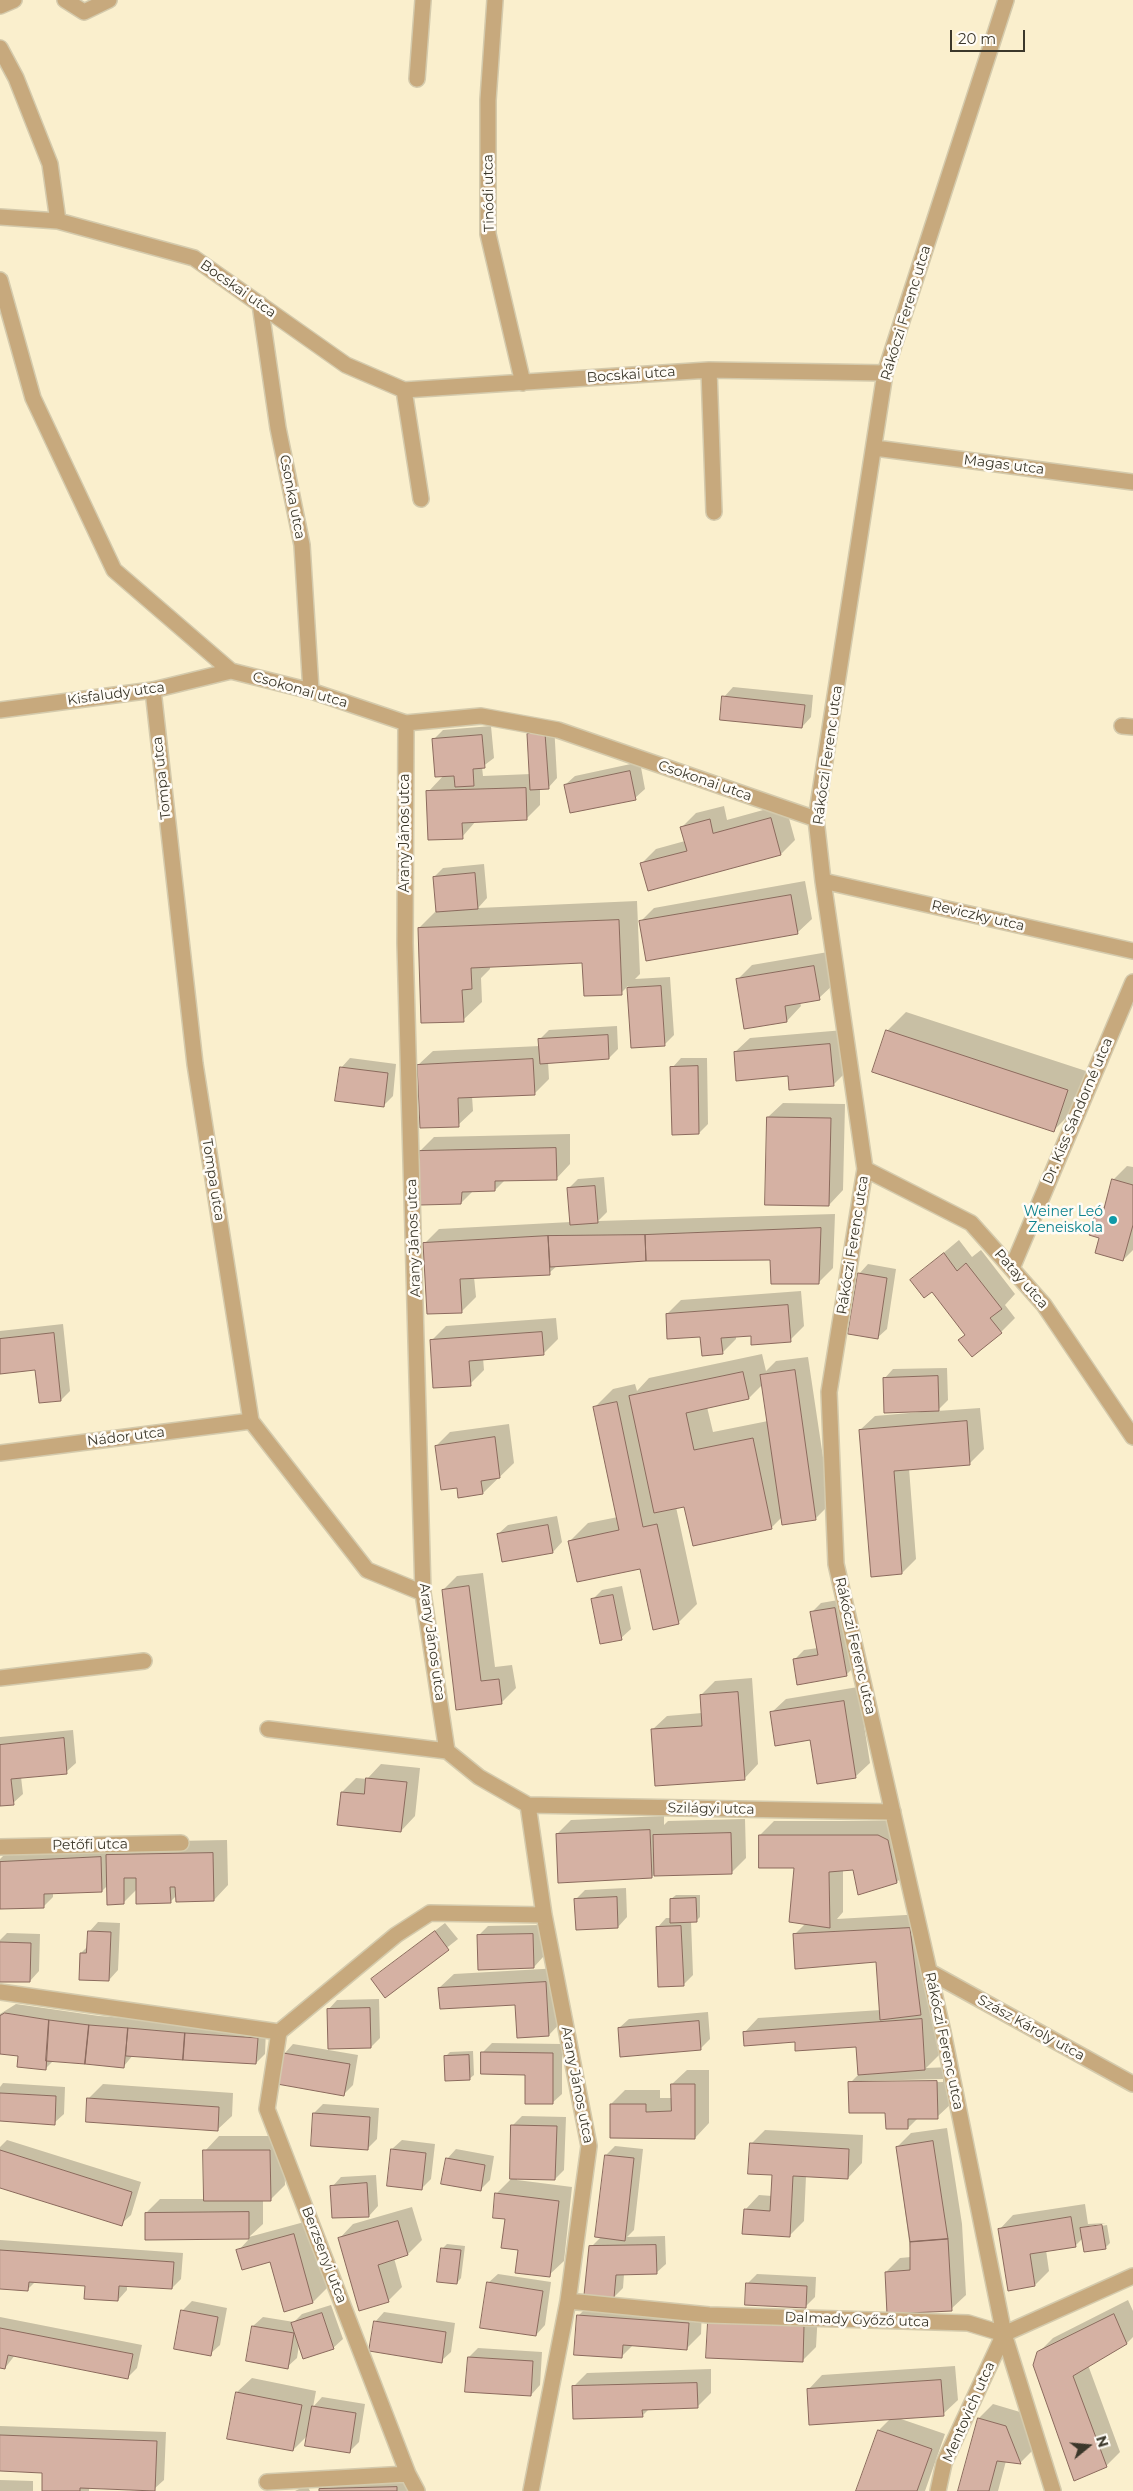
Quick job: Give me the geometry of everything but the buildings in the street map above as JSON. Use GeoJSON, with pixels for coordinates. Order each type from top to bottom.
{"type":"FeatureCollection","features":[{"type":"Feature","properties":{"kind":"street"},"geometry":{"type":"LineString","coordinates":[[0,6],[14,0]]}},
{"type":"Feature","properties":{"kind":"street"},"geometry":{"type":"LineString","coordinates":[[65,0],[84,12],[110,0]]}},
{"type":"Feature","properties":{"kind":"street"},"geometry":{"type":"LineString","coordinates":[[417,79],[423,0]]}},
{"type":"Feature","properties":{"kind":"street","name":"Tinódi utca"},"geometry":{"type":"LineString","coordinates":[[495,0],[488,100],[488,234],[523,383]]}},
{"type":"Feature","properties":{"kind":"street","name":"Rákóczi Ferenc utca"},"geometry":{"type":"LineString","coordinates":[[1006,0],[885,372],[816,819],[823,881],[865,1168],[829,1392],[836,1564],[930,1972],[1004,2334],[1053,2491]]}},
{"type":"Feature","properties":{"kind":"street"},"geometry":{"type":"LineString","coordinates":[[0,48],[16,78],[50,164],[58,221]]}},
{"type":"Feature","properties":{"kind":"street","name":"Bocskai utca"},"geometry":{"type":"LineString","coordinates":[[0,218],[58,221],[194,258],[346,365],[404,390],[709,370],[885,372]]}},
{"type":"Feature","properties":{"kind":"street","name":"Csokonai utca"},"geometry":{"type":"LineString","coordinates":[[0,280],[33,398],[114,570],[231,670],[311,691],[406,723],[481,716],[558,730],[816,819]]}},
{"type":"Feature","properties":{"kind":"street","name":"Csonka utca"},"geometry":{"type":"LineString","coordinates":[[260,304],[278,428],[302,545],[311,691]]}},
{"type":"Feature","properties":{"kind":"street"},"geometry":{"type":"LineString","coordinates":[[709,370],[714,512]]}},
{"type":"Feature","properties":{"kind":"street"},"geometry":{"type":"LineString","coordinates":[[404,390],[421,500]]}},
{"type":"Feature","properties":{"kind":"street","name":"Magas utca"},"geometry":{"type":"LineString","coordinates":[[874,448],[1133,482]]}},
{"type":"Feature","properties":{"kind":"street","name":"Kisfaludy utca"},"geometry":{"type":"LineString","coordinates":[[0,710],[152,690],[231,670]]}},
{"type":"Feature","properties":{"kind":"street","name":"Tompa utca"},"geometry":{"type":"LineString","coordinates":[[152,690],[195,1064],[251,1420],[367,1570],[423,1593]]}},
{"type":"Feature","properties":{"kind":"street","name":"Arany János utca"},"geometry":{"type":"LineString","coordinates":[[406,723],[405,943],[423,1593],[447,1751]]}},
{"type":"Feature","properties":{"kind":"street","name":"Reviczky utca"},"geometry":{"type":"LineString","coordinates":[[823,881],[1133,952]]}},
{"type":"Feature","properties":{"kind":"street","name":"Dr. Kiss Sándorné utca"},"geometry":{"type":"LineString","coordinates":[[1012,1268],[1133,982]]}},
{"type":"Feature","properties":{"kind":"street","name":"Patay utca"},"geometry":{"type":"LineString","coordinates":[[865,1168],[971,1223],[1044,1305],[1133,1437]]}},
{"type":"Feature","properties":{"kind":"street","name":"Nádor utca"},"geometry":{"type":"LineString","coordinates":[[0,1453],[251,1420]]}},
{"type":"Feature","properties":{"kind":"street"},"geometry":{"type":"LineString","coordinates":[[0,1678],[144,1660]]}},
{"type":"Feature","properties":{"kind":"street"},"geometry":{"type":"LineString","coordinates":[[268,1729],[447,1751],[479,1778],[528,1805]]}},
{"type":"Feature","properties":{"kind":"street","name":"Arany János utca"},"geometry":{"type":"LineString","coordinates":[[528,1805],[544,1915],[589,2146],[568,2301],[531,2491]]}},
{"type":"Feature","properties":{"kind":"street","name":"Szilágyi utca"},"geometry":{"type":"LineString","coordinates":[[528,1805],[893,1812]]}},
{"type":"Feature","properties":{"kind":"street","name":"Petőfi utca"},"geometry":{"type":"LineString","coordinates":[[0,1847],[181,1844]]}},
{"type":"Feature","properties":{"kind":"street"},"geometry":{"type":"LineString","coordinates":[[0,1992],[279,2032],[396,1935],[430,1913],[544,1915]]}},
{"type":"Feature","properties":{"kind":"street","name":"Szász Károly utca"},"geometry":{"type":"LineString","coordinates":[[930,1972],[1133,2084]]}},
{"type":"Feature","properties":{"kind":"street","name":"Berzsenyi utca"},"geometry":{"type":"LineString","coordinates":[[279,2032],[267,2108],[408,2474],[417,2491]]}},
{"type":"Feature","properties":{"kind":"street"},"geometry":{"type":"LineString","coordinates":[[1004,2334],[1133,2276]]}},
{"type":"Feature","properties":{"kind":"street","name":"Dalmady Győző utca"},"geometry":{"type":"LineString","coordinates":[[568,2301],[709,2315],[968,2323],[1004,2334]]}},
{"type":"Feature","properties":{"kind":"street","name":"Mentovich utca"},"geometry":{"type":"LineString","coordinates":[[938,2491],[944,2463],[1004,2334]]}},
{"type":"Feature","properties":{"kind":"street"},"geometry":{"type":"LineString","coordinates":[[267,2482],[408,2474]]}},
{"type":"Feature","properties":{"kind":"place","name":"Weiner Leó Zeneiskola"},"geometry":{"type":"Point","coordinates":[1113,1220]}}]}
